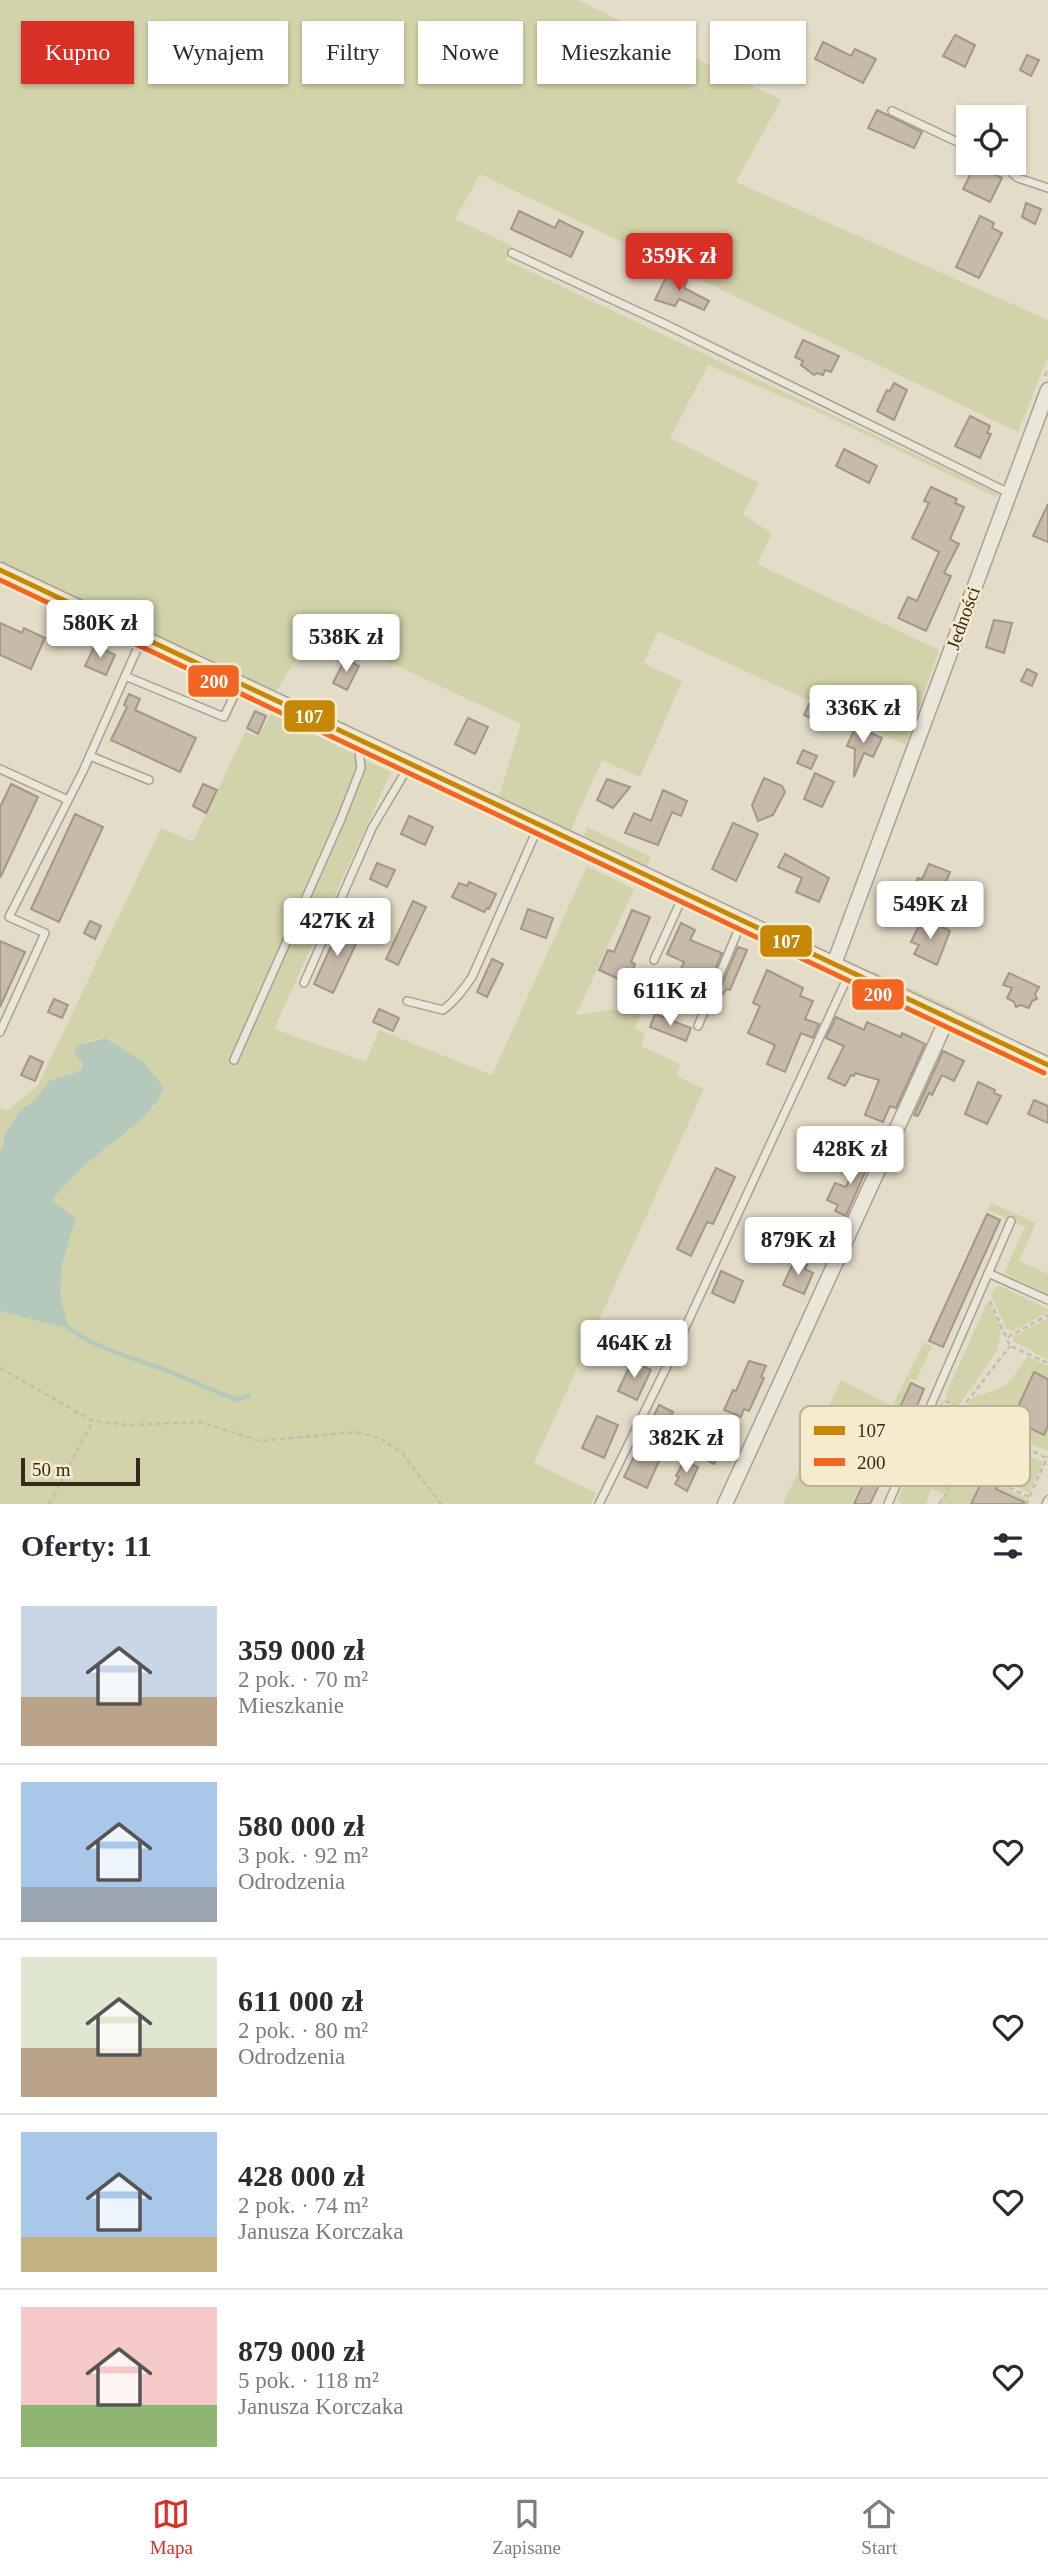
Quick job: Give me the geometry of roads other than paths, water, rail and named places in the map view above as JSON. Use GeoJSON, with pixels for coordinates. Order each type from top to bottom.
{"type":"FeatureCollection","features":[{"type":"Feature","properties":{"kind":"street","name":"Jedności"},"geometry":{"type":"LineString","coordinates":[[834,964],[1048,390]]}},
{"type":"Feature","properties":{"kind":"street"},"geometry":{"type":"LineString","coordinates":[[0,570],[1048,1065]]}},
{"type":"Feature","properties":{"kind":"street"},"geometry":{"type":"LineString","coordinates":[[725,1504],[948,1017]]}},
{"type":"Feature","properties":{"kind":"lane"},"geometry":{"type":"LineString","coordinates":[[892,111],[956,141]]}},
{"type":"Feature","properties":{"kind":"lane"},"geometry":{"type":"LineString","coordinates":[[1014,175],[1048,188]]}},
{"type":"Feature","properties":{"kind":"lane"},"geometry":{"type":"LineString","coordinates":[[512,253],[667,325],[1009,493]]}},
{"type":"Feature","properties":{"kind":"lane"},"geometry":{"type":"LineString","coordinates":[[9,917],[90,756],[142,637]]}},
{"type":"Feature","properties":{"kind":"lane"},"geometry":{"type":"LineString","coordinates":[[125,676],[223,717],[240,683]]}},
{"type":"Feature","properties":{"kind":"lane"},"geometry":{"type":"LineString","coordinates":[[234,1060],[341,819],[361,768],[359,751],[362,740]]}},
{"type":"Feature","properties":{"kind":"lane"},"geometry":{"type":"LineString","coordinates":[[90,756],[149,780]]}},
{"type":"Feature","properties":{"kind":"lane"},"geometry":{"type":"LineString","coordinates":[[304,983],[372,828],[411,764]]}},
{"type":"Feature","properties":{"kind":"lane"},"geometry":{"type":"LineString","coordinates":[[0,769],[68,800]]}},
{"type":"Feature","properties":{"kind":"lane"},"geometry":{"type":"LineString","coordinates":[[407,1001],[443,1010],[464,989],[472,977],[539,824]]}},
{"type":"Feature","properties":{"kind":"lane"},"geometry":{"type":"LineString","coordinates":[[654,960],[684,893]]}},
{"type":"Feature","properties":{"kind":"lane"},"geometry":{"type":"LineString","coordinates":[[0,913],[45,933],[0,1032]]}},
{"type":"Feature","properties":{"kind":"lane"},"geometry":{"type":"LineString","coordinates":[[698,1026],[742,920]]}},
{"type":"Feature","properties":{"kind":"lane"},"geometry":{"type":"LineString","coordinates":[[599,1504],[678,1343],[850,971]]}},
{"type":"Feature","properties":{"kind":"lane"},"geometry":{"type":"LineString","coordinates":[[931,1406],[1012,1221]]}},
{"type":"Feature","properties":{"kind":"lane"},"geometry":{"type":"LineString","coordinates":[[988,1273],[1048,1300]]}},
{"type":"Feature","properties":{"kind":"lane"},"geometry":{"type":"LineString","coordinates":[[887,1504],[895,1486]]}},
{"type":"Feature","properties":{"kind":"waterway"},"geometry":{"type":"LineString","coordinates":[[65,1325],[100,1346],[238,1400],[249,1395]]}}]}
